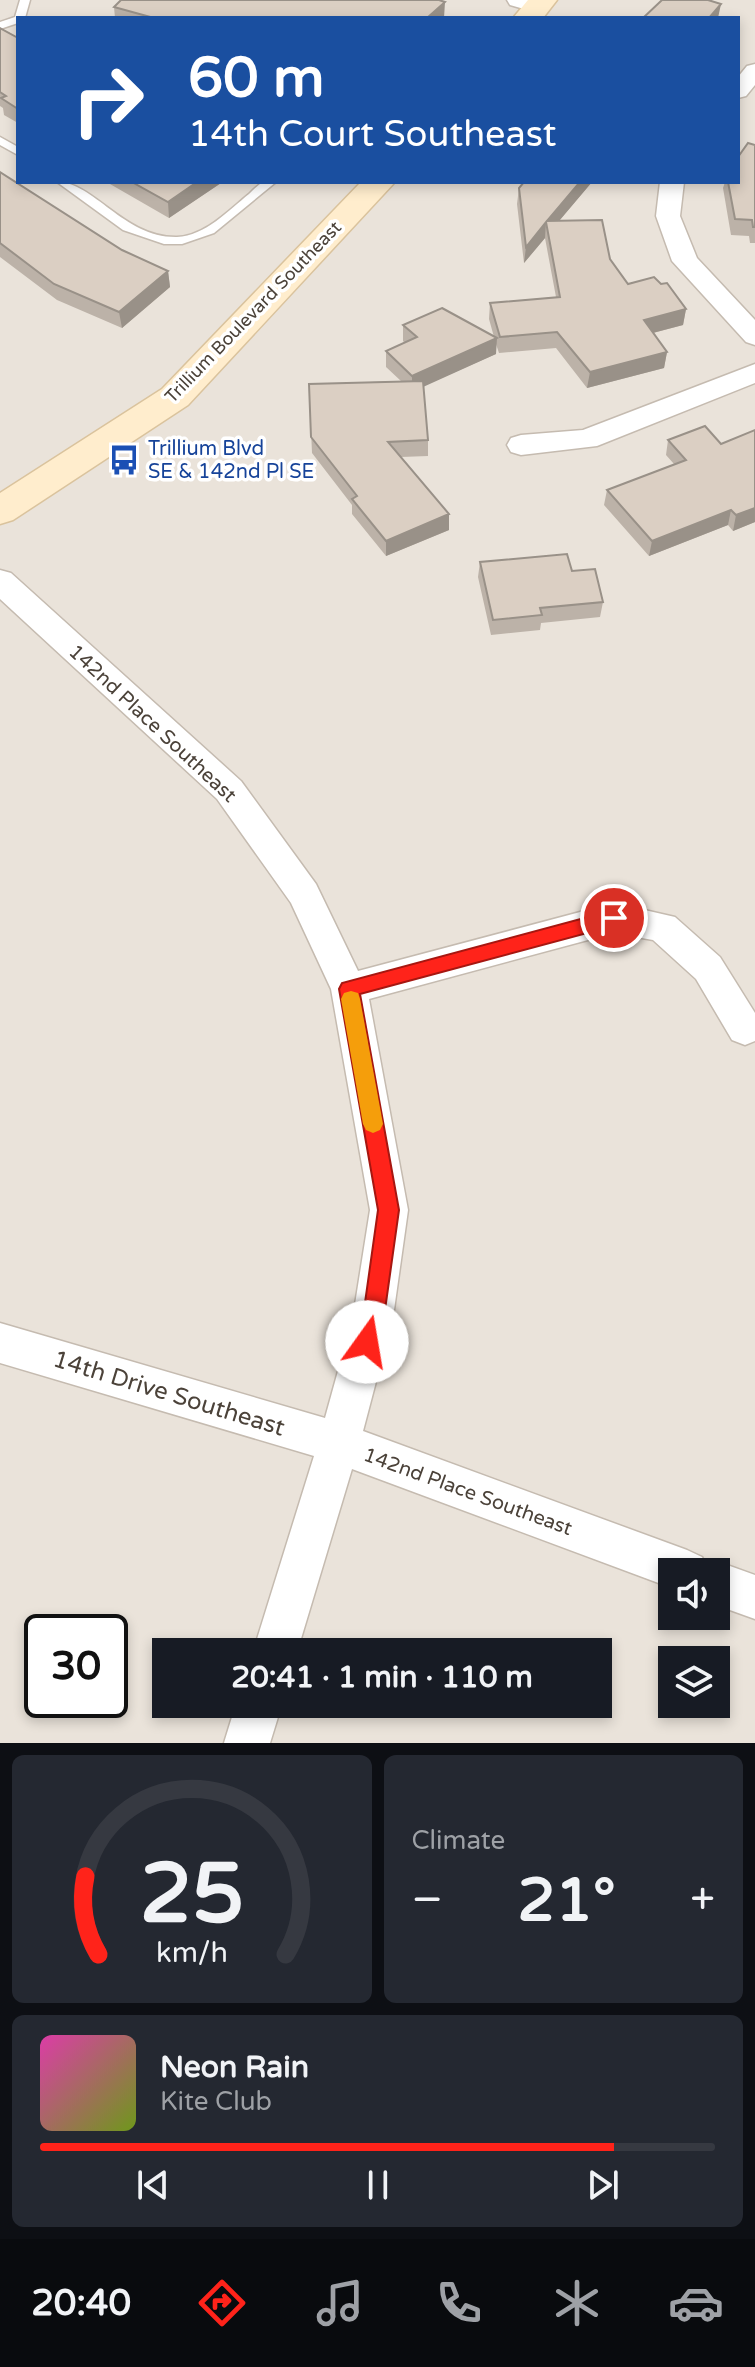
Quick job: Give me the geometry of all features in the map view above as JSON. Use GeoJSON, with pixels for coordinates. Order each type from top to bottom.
{"type":"FeatureCollection","features":[{"type":"Feature","properties":{"kind":"street"},"geometry":{"type":"LineString","coordinates":[[740,89],[755,71]]}},
{"type":"Feature","properties":{"kind":"street","name":"Trillium Boulevard Southeast"},"geometry":{"type":"LineString","coordinates":[[0,511],[175,397],[377,184]]}},
{"type":"Feature","properties":{"kind":"street"},"geometry":{"type":"LineString","coordinates":[[672,184],[668,216],[685,261],[755,336]]}},
{"type":"Feature","properties":{"kind":"street"},"geometry":{"type":"LineString","coordinates":[[521,445],[587,439],[755,373]]}},
{"type":"Feature","properties":{"kind":"street","name":"142nd Place Southeast"},"geometry":{"type":"LineString","coordinates":[[0,581],[229,790],[304,894],[349,989],[389,1210],[373,1317],[339,1443],[658,1561]]}},
{"type":"Feature","properties":{"kind":"street"},"geometry":{"type":"LineString","coordinates":[[349,989],[614,918],[663,927],[708,968],[745,1029]]}},
{"type":"Feature","properties":{"kind":"street","name":"14th Drive Southeast"},"geometry":{"type":"LineString","coordinates":[[0,1343],[339,1443]]}},
{"type":"Feature","properties":{"kind":"street"},"geometry":{"type":"LineString","coordinates":[[279,1638],[339,1443]]}},
{"type":"Feature","properties":{"kind":"street"},"geometry":{"type":"LineString","coordinates":[[730,1588],[755,1597]]}},
{"type":"Feature","properties":{"kind":"street"},"geometry":{"type":"LineString","coordinates":[[247,1743],[255,1718]]}},
{"type":"Feature","properties":{"kind":"lane"},"geometry":{"type":"LineString","coordinates":[[66,184],[142,236],[173,241],[201,235],[267,184]]}},
{"type":"Feature","properties":{"kind":"shaded area"},"geometry":{"type":"Polygon","coordinates":[[[0,0],[755,0],[755,1743],[0,1743],[0,0]]]}},
{"type":"Feature","properties":{"kind":"building"},"geometry":{"type":"Polygon","coordinates":[[[121,0],[445,2],[429,16],[147,16],[114,7],[121,0]]]}},
{"type":"Feature","properties":{"kind":"building"},"geometry":{"type":"Polygon","coordinates":[[[662,0],[708,0],[721,4],[711,16],[645,16],[662,0]]]}},
{"type":"Feature","properties":{"kind":"building"},"geometry":{"type":"Polygon","coordinates":[[[0,28],[16,37],[16,108],[1,98],[6,96],[0,92],[0,28]]]}},
{"type":"Feature","properties":{"kind":"building"},"geometry":{"type":"Polygon","coordinates":[[[748,143],[755,145],[755,227],[752,220],[735,219],[728,184],[740,184],[740,154],[748,143]]]}},
{"type":"Feature","properties":{"kind":"building"},"geometry":{"type":"Polygon","coordinates":[[[0,172],[122,250],[168,271],[119,312],[54,284],[0,243],[0,172]]]}},
{"type":"Feature","properties":{"kind":"building"},"geometry":{"type":"Polygon","coordinates":[[[136,184],[194,184],[168,202],[136,184]]]}},
{"type":"Feature","properties":{"kind":"building"},"geometry":{"type":"Polygon","coordinates":[[[522,184],[578,184],[547,221],[602,220],[610,259],[628,284],[654,277],[661,284],[667,283],[686,309],[644,320],[667,352],[590,372],[557,332],[500,337],[490,303],[560,297],[546,222],[526,247],[519,188],[522,184]]]}},
{"type":"Feature","properties":{"kind":"building"},"geometry":{"type":"Polygon","coordinates":[[[442,308],[497,338],[412,376],[386,351],[417,337],[403,325],[442,308]]]}},
{"type":"Feature","properties":{"kind":"building"},"geometry":{"type":"Polygon","coordinates":[[[423,381],[428,440],[388,442],[449,514],[386,541],[352,499],[357,496],[311,437],[309,384],[423,381]]]}},
{"type":"Feature","properties":{"kind":"building"},"geometry":{"type":"Polygon","coordinates":[[[705,426],[721,444],[755,430],[755,508],[736,515],[731,510],[652,541],[607,490],[686,460],[668,440],[705,426]]]}},
{"type":"Feature","properties":{"kind":"building"},"geometry":{"type":"Polygon","coordinates":[[[567,554],[572,571],[595,569],[603,602],[540,608],[542,615],[493,620],[480,562],[567,554]]]}},
{"type":"Feature","properties":{"kind":"slow traffic"},"geometry":{"type":"LineString","coordinates":[[351,999],[373,1124]]}},
{"type":"Feature","properties":{"kind":"place","name":"Trillium Blvd SE & 142nd Pl SE"},"geometry":{"type":"Point","coordinates":[124,460]}},
{"type":"Feature","properties":{"kind":"route"},"geometry":{"type":"LineString","coordinates":[[367,1342],[389,1210],[349,989],[614,918]]}}]}
